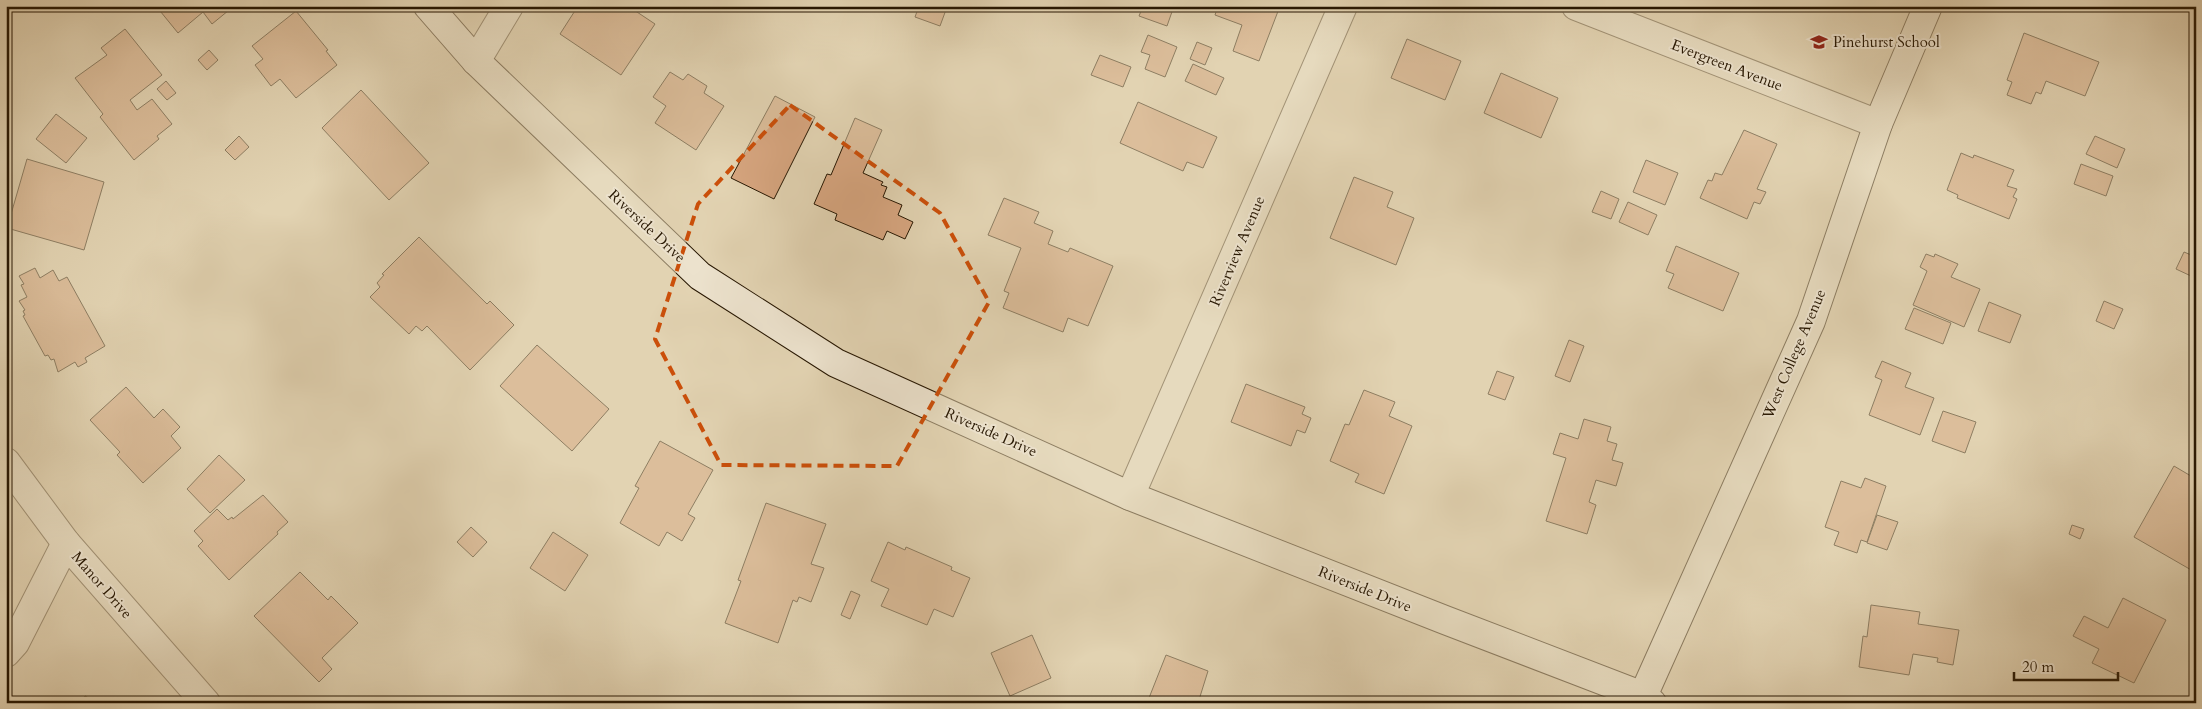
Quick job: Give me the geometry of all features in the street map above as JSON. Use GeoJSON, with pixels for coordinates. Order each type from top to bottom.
{"type":"FeatureCollection","features":[{"type":"Feature","properties":{"kind":"street","name":"Riverside Drive"},"geometry":{"type":"LineString","coordinates":[[428,6],[476,61],[700,276],[836,363],[1130,496],[1648,699]]}},
{"type":"Feature","properties":{"kind":"street"},"geometry":{"type":"LineString","coordinates":[[476,61],[509,6]]}},
{"type":"Feature","properties":{"kind":"street","name":"Riverview Avenue"},"geometry":{"type":"LineString","coordinates":[[1130,496],[1343,6]]}},
{"type":"Feature","properties":{"kind":"street","name":"Evergreen Avenue"},"geometry":{"type":"LineString","coordinates":[[1576,6],[1878,124]]}},
{"type":"Feature","properties":{"kind":"street","name":"West College Avenue"},"geometry":{"type":"LineString","coordinates":[[1648,699],[1811,321],[1878,124],[1928,6]]}},
{"type":"Feature","properties":{"kind":"street","name":"Manor Drive"},"geometry":{"type":"LineString","coordinates":[[6,462],[66,543],[206,703]]}},
{"type":"Feature","properties":{"kind":"street"},"geometry":{"type":"LineString","coordinates":[[6,653],[15,643],[66,543]]}},
{"type":"Feature","properties":{"kind":"highlighted area"},"geometry":{"type":"Polygon","coordinates":[[[790,105],[940,213],[989,302],[897,466],[721,465],[655,339],[698,204],[790,105]]]}},
{"type":"Feature","properties":{"kind":"building"},"geometry":{"type":"Polygon","coordinates":[[[156,6],[234,6],[212,24],[203,12],[178,33],[156,6]]]}},
{"type":"Feature","properties":{"kind":"building"},"geometry":{"type":"Polygon","coordinates":[[[578,6],[628,6],[655,24],[621,75],[560,34],[578,6]]]}},
{"type":"Feature","properties":{"kind":"building"},"geometry":{"type":"Polygon","coordinates":[[[919,6],[947,7],[940,26],[915,17],[919,6]]]}},
{"type":"Feature","properties":{"kind":"building"},"geometry":{"type":"Polygon","coordinates":[[[1143,6],[1174,6],[1167,26],[1139,16],[1143,6]]]}},
{"type":"Feature","properties":{"kind":"building"},"geometry":{"type":"Polygon","coordinates":[[[1218,6],[1280,6],[1259,61],[1233,51],[1242,25],[1215,15],[1218,6]]]}},
{"type":"Feature","properties":{"kind":"building"},"geometry":{"type":"Polygon","coordinates":[[[296,11],[328,50],[326,51],[337,65],[296,98],[280,79],[271,86],[255,65],[263,59],[252,46],[296,11]]]}},
{"type":"Feature","properties":{"kind":"building"},"geometry":{"type":"Polygon","coordinates":[[[125,29],[162,75],[130,100],[137,110],[152,99],[172,124],[157,136],[159,139],[134,160],[100,117],[103,114],[75,78],[107,55],[101,48],[125,29]]]}},
{"type":"Feature","properties":{"kind":"building"},"geometry":{"type":"Polygon","coordinates":[[[2024,33],[2099,62],[2085,96],[2046,81],[2041,94],[2036,92],[2031,104],[2007,95],[2012,82],[2007,80],[2024,33]]]}},
{"type":"Feature","properties":{"kind":"building"},"geometry":{"type":"Polygon","coordinates":[[[1148,35],[1177,47],[1165,77],[1145,69],[1150,55],[1141,52],[1148,35]]]}},
{"type":"Feature","properties":{"kind":"building"},"geometry":{"type":"Polygon","coordinates":[[[1407,39],[1461,61],[1445,100],[1391,78],[1407,39]]]}},
{"type":"Feature","properties":{"kind":"building"},"geometry":{"type":"Polygon","coordinates":[[[1197,42],[1212,48],[1205,65],[1190,59],[1197,42]]]}},
{"type":"Feature","properties":{"kind":"building"},"geometry":{"type":"Polygon","coordinates":[[[209,50],[218,60],[207,70],[198,60],[209,50]]]}},
{"type":"Feature","properties":{"kind":"building"},"geometry":{"type":"Polygon","coordinates":[[[1100,55],[1131,67],[1123,87],[1091,75],[1100,55]]]}},
{"type":"Feature","properties":{"kind":"building"},"geometry":{"type":"Polygon","coordinates":[[[1193,64],[1224,78],[1216,95],[1185,81],[1193,64]]]}},
{"type":"Feature","properties":{"kind":"building"},"geometry":{"type":"Polygon","coordinates":[[[670,72],[683,80],[688,74],[707,86],[704,93],[724,106],[696,150],[655,123],[666,106],[653,97],[670,72]]]}},
{"type":"Feature","properties":{"kind":"building"},"geometry":{"type":"Polygon","coordinates":[[[1501,73],[1558,98],[1541,138],[1484,113],[1501,73]]]}},
{"type":"Feature","properties":{"kind":"building"},"geometry":{"type":"Polygon","coordinates":[[[166,81],[176,93],[167,100],[157,89],[166,81]]]}},
{"type":"Feature","properties":{"kind":"building"},"geometry":{"type":"Polygon","coordinates":[[[361,90],[429,163],[389,200],[322,128],[361,90]]]}},
{"type":"Feature","properties":{"kind":"building"},"geometry":{"type":"Polygon","coordinates":[[[775,96],[815,117],[774,199],[731,178],[775,96]]]}},
{"type":"Feature","properties":{"kind":"building"},"geometry":{"type":"Polygon","coordinates":[[[1138,102],[1217,137],[1203,168],[1187,162],[1183,171],[1120,143],[1138,102]]]}},
{"type":"Feature","properties":{"kind":"building"},"geometry":{"type":"Polygon","coordinates":[[[56,114],[87,138],[66,163],[36,139],[56,114]]]}},
{"type":"Feature","properties":{"kind":"building"},"geometry":{"type":"Polygon","coordinates":[[[855,118],[882,130],[863,173],[883,182],[881,185],[887,187],[883,197],[902,205],[898,215],[913,222],[905,239],[887,231],[883,240],[835,220],[837,214],[814,204],[827,174],[831,175],[855,118]]]}},
{"type":"Feature","properties":{"kind":"building"},"geometry":{"type":"Polygon","coordinates":[[[1744,130],[1777,144],[1757,189],[1766,192],[1760,204],[1754,202],[1747,219],[1700,198],[1708,180],[1712,181],[1715,173],[1722,175],[1744,130]]]}},
{"type":"Feature","properties":{"kind":"building"},"geometry":{"type":"Polygon","coordinates":[[[239,136],[249,147],[235,160],[225,150],[239,136]]]}},
{"type":"Feature","properties":{"kind":"building"},"geometry":{"type":"Polygon","coordinates":[[[2095,136],[2125,149],[2117,168],[2086,154],[2095,136]]]}},
{"type":"Feature","properties":{"kind":"building"},"geometry":{"type":"Polygon","coordinates":[[[1961,153],[1973,158],[1974,155],[2014,170],[2007,186],[2017,189],[2013,197],[2017,199],[2009,219],[1957,198],[1958,195],[1947,190],[1961,153]]]}},
{"type":"Feature","properties":{"kind":"building"},"geometry":{"type":"Polygon","coordinates":[[[27,159],[104,182],[84,250],[7,228],[27,159]]]}},
{"type":"Feature","properties":{"kind":"building"},"geometry":{"type":"Polygon","coordinates":[[[1646,160],[1678,173],[1665,205],[1633,192],[1646,160]]]}},
{"type":"Feature","properties":{"kind":"building"},"geometry":{"type":"Polygon","coordinates":[[[2081,164],[2113,176],[2106,196],[2074,184],[2081,164]]]}},
{"type":"Feature","properties":{"kind":"building"},"geometry":{"type":"Polygon","coordinates":[[[1354,177],[1393,192],[1387,207],[1414,218],[1396,265],[1330,238],[1354,177]]]}},
{"type":"Feature","properties":{"kind":"building"},"geometry":{"type":"Polygon","coordinates":[[[1601,191],[1619,199],[1611,219],[1592,212],[1601,191]]]}},
{"type":"Feature","properties":{"kind":"building"},"geometry":{"type":"Polygon","coordinates":[[[1004,198],[1039,212],[1034,223],[1053,231],[1048,244],[1068,252],[1070,248],[1113,266],[1088,326],[1068,318],[1063,332],[1003,308],[1009,293],[1004,291],[1021,248],[988,235],[1004,198]]]}},
{"type":"Feature","properties":{"kind":"building"},"geometry":{"type":"Polygon","coordinates":[[[1628,202],[1657,215],[1648,235],[1619,222],[1628,202]]]}},
{"type":"Feature","properties":{"kind":"building"},"geometry":{"type":"Polygon","coordinates":[[[2196,226],[2196,240],[2191,238],[2196,226]]]}},
{"type":"Feature","properties":{"kind":"building"},"geometry":{"type":"Polygon","coordinates":[[[419,237],[487,304],[490,301],[514,325],[470,370],[427,326],[422,331],[416,326],[409,334],[370,297],[380,287],[377,283],[384,275],[382,274],[419,237]]]}},
{"type":"Feature","properties":{"kind":"building"},"geometry":{"type":"Polygon","coordinates":[[[1676,246],[1739,273],[1723,311],[1668,288],[1674,274],[1666,271],[1676,246]]]}},
{"type":"Feature","properties":{"kind":"building"},"geometry":{"type":"Polygon","coordinates":[[[2184,252],[2196,257],[2196,264],[2191,276],[2176,269],[2184,252]]]}},
{"type":"Feature","properties":{"kind":"building"},"geometry":{"type":"Polygon","coordinates":[[[1926,254],[1934,257],[1935,254],[1958,264],[1951,277],[1980,289],[1964,327],[1913,305],[1927,271],[1920,267],[1926,254]]]}},
{"type":"Feature","properties":{"kind":"building"},"geometry":{"type":"Polygon","coordinates":[[[35,268],[40,278],[53,270],[59,281],[67,277],[105,346],[85,358],[87,362],[78,367],[75,362],[58,372],[54,359],[51,360],[48,355],[45,356],[23,316],[25,315],[23,311],[25,310],[19,301],[27,297],[21,285],[24,284],[19,276],[35,268]]]}},
{"type":"Feature","properties":{"kind":"building"},"geometry":{"type":"Polygon","coordinates":[[[2104,301],[2123,309],[2114,329],[2096,321],[2104,301]]]}},
{"type":"Feature","properties":{"kind":"building"},"geometry":{"type":"Polygon","coordinates":[[[1989,302],[2021,315],[2010,343],[1978,331],[1989,302]]]}},
{"type":"Feature","properties":{"kind":"building"},"geometry":{"type":"Polygon","coordinates":[[[1914,308],[1951,323],[1943,344],[1905,329],[1914,308]]]}},
{"type":"Feature","properties":{"kind":"building"},"geometry":{"type":"Polygon","coordinates":[[[1569,340],[1584,346],[1570,382],[1555,376],[1569,340]]]}},
{"type":"Feature","properties":{"kind":"building"},"geometry":{"type":"Polygon","coordinates":[[[537,345],[609,409],[572,451],[500,386],[537,345]]]}},
{"type":"Feature","properties":{"kind":"building"},"geometry":{"type":"Polygon","coordinates":[[[1882,361],[1911,373],[1905,387],[1934,398],[1920,435],[1869,415],[1882,380],[1875,377],[1882,361]]]}},
{"type":"Feature","properties":{"kind":"building"},"geometry":{"type":"Polygon","coordinates":[[[1497,371],[1514,377],[1505,400],[1488,394],[1497,371]]]}},
{"type":"Feature","properties":{"kind":"building"},"geometry":{"type":"Polygon","coordinates":[[[1246,384],[1305,407],[1302,414],[1311,418],[1305,433],[1297,430],[1291,446],[1231,422],[1246,384]]]}},
{"type":"Feature","properties":{"kind":"building"},"geometry":{"type":"Polygon","coordinates":[[[126,387],[154,418],[163,409],[180,427],[171,436],[181,448],[143,483],[117,455],[120,452],[90,420],[126,387]]]}},
{"type":"Feature","properties":{"kind":"building"},"geometry":{"type":"Polygon","coordinates":[[[1364,390],[1395,402],[1389,416],[1412,426],[1384,494],[1355,482],[1359,474],[1330,461],[1345,424],[1349,425],[1364,390]]]}},
{"type":"Feature","properties":{"kind":"building"},"geometry":{"type":"Polygon","coordinates":[[[1943,411],[1976,422],[1965,453],[1932,441],[1943,411]]]}},
{"type":"Feature","properties":{"kind":"building"},"geometry":{"type":"Polygon","coordinates":[[[1584,419],[1611,427],[1607,441],[1617,444],[1612,460],[1623,463],[1616,486],[1596,480],[1589,502],[1596,505],[1587,534],[1546,521],[1566,458],[1553,454],[1560,433],[1578,439],[1584,419]]]}},
{"type":"Feature","properties":{"kind":"building"},"geometry":{"type":"Polygon","coordinates":[[[2196,438],[2196,451],[2191,449],[2196,438]]]}},
{"type":"Feature","properties":{"kind":"building"},"geometry":{"type":"Polygon","coordinates":[[[660,441],[713,470],[688,514],[695,518],[682,541],[667,532],[659,546],[620,523],[639,488],[635,486],[660,441]]]}},
{"type":"Feature","properties":{"kind":"building"},"geometry":{"type":"Polygon","coordinates":[[[219,455],[245,480],[210,513],[187,489],[219,455]]]}},
{"type":"Feature","properties":{"kind":"building"},"geometry":{"type":"Polygon","coordinates":[[[2174,466],[2196,479],[2196,567],[2193,571],[2134,537],[2174,466]]]}},
{"type":"Feature","properties":{"kind":"building"},"geometry":{"type":"Polygon","coordinates":[[[1865,478],[1886,486],[1867,542],[1861,540],[1857,553],[1834,545],[1839,532],[1825,527],[1841,481],[1861,488],[1865,478]]]}},
{"type":"Feature","properties":{"kind":"building"},"geometry":{"type":"Polygon","coordinates":[[[263,495],[288,522],[277,532],[278,534],[229,580],[198,546],[203,541],[194,531],[217,509],[228,520],[232,517],[233,519],[263,495]]]}},
{"type":"Feature","properties":{"kind":"building"},"geometry":{"type":"Polygon","coordinates":[[[766,503],[826,524],[811,564],[824,568],[811,602],[799,597],[797,602],[793,600],[778,643],[725,623],[741,581],[738,580],[766,503]]]}},
{"type":"Feature","properties":{"kind":"building"},"geometry":{"type":"Polygon","coordinates":[[[1877,515],[1898,522],[1887,550],[1867,543],[1877,515]]]}},
{"type":"Feature","properties":{"kind":"building"},"geometry":{"type":"Polygon","coordinates":[[[2072,525],[2084,529],[2080,539],[2069,534],[2072,525]]]}},
{"type":"Feature","properties":{"kind":"building"},"geometry":{"type":"Polygon","coordinates":[[[471,527],[487,542],[473,557],[457,542],[471,527]]]}},
{"type":"Feature","properties":{"kind":"building"},"geometry":{"type":"Polygon","coordinates":[[[553,532],[588,555],[565,591],[530,568],[553,532]]]}},
{"type":"Feature","properties":{"kind":"building"},"geometry":{"type":"Polygon","coordinates":[[[888,542],[905,550],[906,547],[952,567],[951,570],[970,578],[953,617],[934,609],[927,625],[881,606],[889,589],[871,581],[888,542]]]}},
{"type":"Feature","properties":{"kind":"building"},"geometry":{"type":"Polygon","coordinates":[[[300,572],[328,600],[331,596],[358,623],[322,658],[332,669],[319,682],[254,616],[300,572]]]}},
{"type":"Feature","properties":{"kind":"building"},"geometry":{"type":"Polygon","coordinates":[[[851,591],[860,595],[850,619],[841,615],[851,591]]]}},
{"type":"Feature","properties":{"kind":"building"},"geometry":{"type":"Polygon","coordinates":[[[2123,598],[2166,620],[2134,683],[2092,663],[2099,649],[2073,636],[2084,616],[2108,628],[2123,598]]]}},
{"type":"Feature","properties":{"kind":"building"},"geometry":{"type":"Polygon","coordinates":[[[1871,605],[1920,612],[1918,624],[1959,630],[1953,665],[1937,662],[1938,658],[1913,654],[1909,675],[1859,667],[1863,636],[1867,637],[1871,605]]]}},
{"type":"Feature","properties":{"kind":"building"},"geometry":{"type":"Polygon","coordinates":[[[1032,635],[1051,678],[1010,696],[991,653],[1032,635]]]}},
{"type":"Feature","properties":{"kind":"building"},"geometry":{"type":"Polygon","coordinates":[[[1166,655],[1208,671],[1198,703],[1147,703],[1166,655]]]}},
{"type":"Feature","properties":{"kind":"building"},"geometry":{"type":"Polygon","coordinates":[[[85,696],[98,703],[81,703],[85,696]]]}},
{"type":"Feature","properties":{"kind":"place","name":"Pinehurst School"},"geometry":{"type":"Point","coordinates":[1819,42]}}]}
